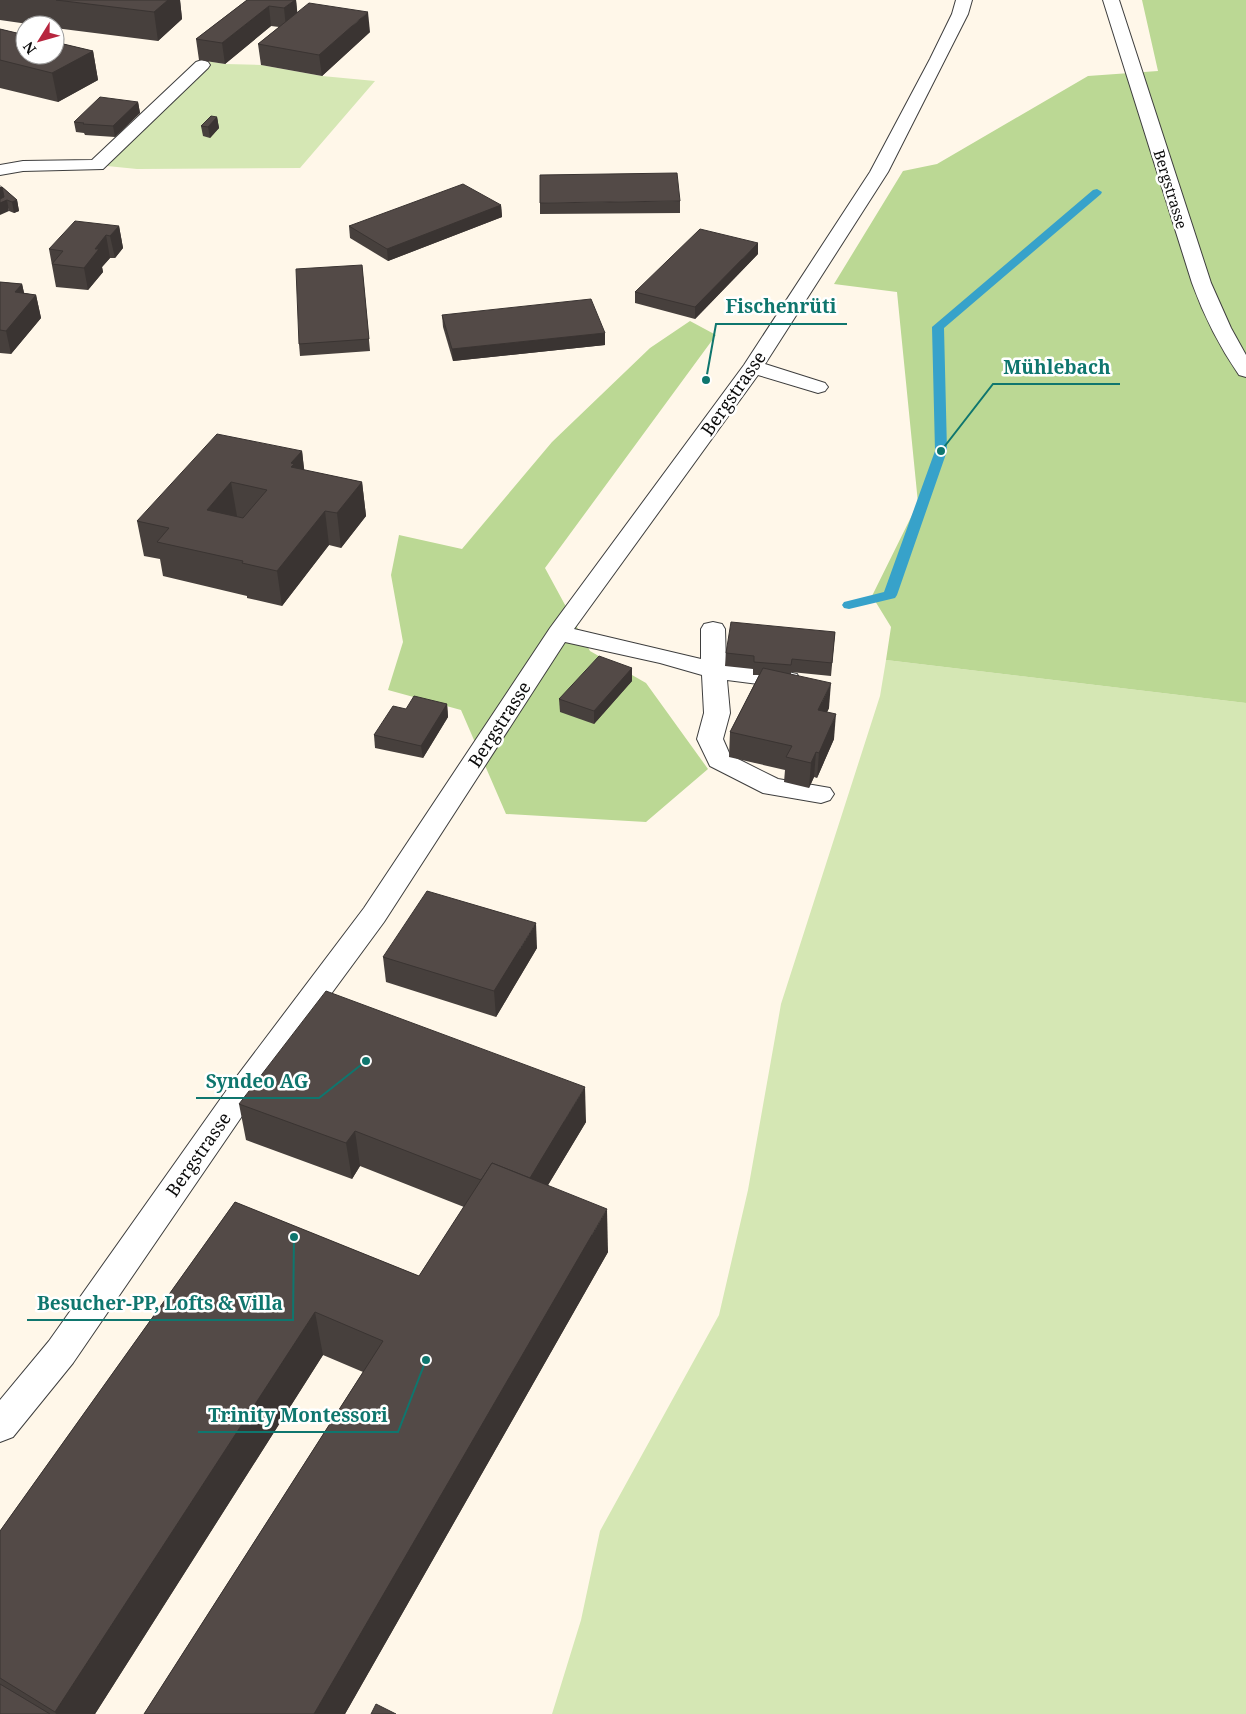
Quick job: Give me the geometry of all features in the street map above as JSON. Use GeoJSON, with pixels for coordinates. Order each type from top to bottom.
{"type":"FeatureCollection","features":[{"type":"Feature","properties":{"kind":"street","name":"Bergstrasse"},"geometry":{"type":"LineString","coordinates":[[0,1426],[61,1352],[242,1092],[374,915],[559,633],[752,367],[879,172],[938,59],[960,14],[964,0]]}},
{"type":"Feature","properties":{"kind":"street","name":"Bergstrasse"},"geometry":{"type":"LineString","coordinates":[[1111,0],[1131,57],[1195,266],[1212,314],[1246,371]]}},
{"type":"Feature","properties":{"kind":"street"},"geometry":{"type":"LineString","coordinates":[[0,170],[31,165],[97,165],[202,65]]}},
{"type":"Feature","properties":{"kind":"street"},"geometry":{"type":"LineString","coordinates":[[752,367],[818,387]]}},
{"type":"Feature","properties":{"kind":"street"},"geometry":{"type":"LineString","coordinates":[[713,629],[717,712],[710,739],[718,760],[772,787],[821,794]]}},
{"type":"Feature","properties":{"kind":"street"},"geometry":{"type":"LineString","coordinates":[[559,633],[663,656],[714,670],[788,680]]}},
{"type":"Feature","properties":{"kind":"green space"},"geometry":{"type":"Polygon","coordinates":[[[1142,0],[1246,0],[1246,703],[886,660],[891,627],[872,596],[918,503],[897,292],[834,284],[903,171],[937,164],[1088,76],[1158,71],[1142,0]]]}},
{"type":"Feature","properties":{"kind":"green space"},"geometry":{"type":"Polygon","coordinates":[[[206,61],[225,64],[261,65],[322,76],[375,81],[300,168],[137,169],[97,165],[206,61]]]}},
{"type":"Feature","properties":{"kind":"green space"},"geometry":{"type":"Polygon","coordinates":[[[690,321],[716,335],[545,568],[590,651],[646,683],[708,769],[646,822],[506,814],[461,710],[388,690],[403,642],[391,575],[399,535],[462,549],[552,442],[650,348],[690,321]]]}},
{"type":"Feature","properties":{"kind":"green space"},"geometry":{"type":"Polygon","coordinates":[[[886,660],[1246,703],[1246,1714],[552,1714],[581,1620],[600,1531],[719,1315],[748,1190],[781,1004],[880,696],[886,660]]]}},
{"type":"Feature","properties":{"kind":"building"},"geometry":{"type":"Polygon","coordinates":[[[56,0],[168,0],[154,12],[56,0]]]}},
{"type":"Feature","properties":{"kind":"building"},"geometry":{"type":"Polygon","coordinates":[[[247,0],[295,0],[284,8],[269,6],[222,43],[196,39],[247,0]]]}},
{"type":"Feature","properties":{"kind":"building"},"geometry":{"type":"Polygon","coordinates":[[[309,3],[368,12],[319,55],[258,44],[309,3]]]}},
{"type":"Feature","properties":{"kind":"building"},"geometry":{"type":"Polygon","coordinates":[[[0,29],[15,33],[15,64],[0,60],[0,29]]]}},
{"type":"Feature","properties":{"kind":"building"},"geometry":{"type":"Polygon","coordinates":[[[65,44],[93,51],[52,73],[20,65],[65,65],[65,44]]]}},
{"type":"Feature","properties":{"kind":"building"},"geometry":{"type":"Polygon","coordinates":[[[100,97],[138,102],[113,126],[74,122],[100,97]]]}},
{"type":"Feature","properties":{"kind":"building"},"geometry":{"type":"Polygon","coordinates":[[[211,116],[217,117],[208,127],[201,126],[211,116]]]}},
{"type":"Feature","properties":{"kind":"building"},"geometry":{"type":"Polygon","coordinates":[[[677,173],[680,201],[540,203],[540,175],[677,173]]]}},
{"type":"Feature","properties":{"kind":"building"},"geometry":{"type":"Polygon","coordinates":[[[463,184],[501,205],[387,249],[349,226],[463,184]]]}},
{"type":"Feature","properties":{"kind":"building"},"geometry":{"type":"Polygon","coordinates":[[[2,187],[17,200],[12,202],[7,200],[0,203],[0,199],[4,197],[2,187]]]}},
{"type":"Feature","properties":{"kind":"building"},"geometry":{"type":"Polygon","coordinates":[[[75,221],[119,226],[110,236],[106,235],[95,249],[99,249],[84,268],[52,264],[63,251],[49,249],[75,221]]]}},
{"type":"Feature","properties":{"kind":"building"},"geometry":{"type":"Polygon","coordinates":[[[700,229],[758,243],[695,307],[635,292],[700,229]]]}},
{"type":"Feature","properties":{"kind":"building"},"geometry":{"type":"Polygon","coordinates":[[[362,265],[369,339],[299,344],[296,269],[362,265]]]}},
{"type":"Feature","properties":{"kind":"building"},"geometry":{"type":"Polygon","coordinates":[[[0,282],[22,284],[15,292],[36,295],[6,331],[0,330],[0,282]]]}},
{"type":"Feature","properties":{"kind":"building"},"geometry":{"type":"Polygon","coordinates":[[[591,299],[605,333],[452,349],[442,315],[591,299]]]}},
{"type":"Feature","properties":{"kind":"building"},"geometry":{"type":"Polygon","coordinates":[[[217,434],[302,451],[291,463],[294,464],[291,467],[362,482],[337,513],[325,511],[277,571],[242,563],[243,561],[157,542],[169,528],[137,521],[217,434]],[[231,482],[207,510],[243,518],[267,490],[231,482]]]}},
{"type":"Feature","properties":{"kind":"building"},"geometry":{"type":"Polygon","coordinates":[[[731,622],[835,632],[832,663],[792,659],[791,665],[754,662],[754,656],[726,653],[731,622]]]}},
{"type":"Feature","properties":{"kind":"building"},"geometry":{"type":"Polygon","coordinates":[[[599,656],[632,668],[594,711],[559,699],[599,656]]]}},
{"type":"Feature","properties":{"kind":"building"},"geometry":{"type":"Polygon","coordinates":[[[763,668],[831,683],[818,710],[836,714],[819,753],[816,752],[811,763],[786,757],[792,746],[730,732],[763,668]]]}},
{"type":"Feature","properties":{"kind":"building"},"geometry":{"type":"Polygon","coordinates":[[[414,696],[447,704],[421,746],[374,735],[393,706],[406,709],[414,696]]]}},
{"type":"Feature","properties":{"kind":"building"},"geometry":{"type":"Polygon","coordinates":[[[427,891],[536,923],[494,991],[383,957],[427,891]]]}},
{"type":"Feature","properties":{"kind":"building"},"geometry":{"type":"Polygon","coordinates":[[[326,991],[585,1087],[530,1178],[492,1163],[481,1180],[355,1131],[346,1143],[239,1104],[326,991]]]}},
{"type":"Feature","properties":{"kind":"building"},"geometry":{"type":"Polygon","coordinates":[[[492,1163],[607,1209],[314,1714],[144,1714],[383,1341],[315,1312],[55,1712],[0,1678],[0,1531],[235,1202],[419,1276],[492,1163]]]}},
{"type":"Feature","properties":{"kind":"building"},"geometry":{"type":"Polygon","coordinates":[[[0,1684],[50,1714],[0,1714],[0,1684]]]}},
{"type":"Feature","properties":{"kind":"building"},"geometry":{"type":"Polygon","coordinates":[[[376,1704],[396,1714],[371,1714],[376,1704]]]}},
{"type":"Feature","properties":{"kind":"waterway"},"geometry":{"type":"LineString","coordinates":[[849,605],[890,595],[941,451],[938,327],[1097,192]]}},
{"type":"Feature","properties":{"kind":"place","name":"Fischenrüti"},"geometry":{"type":"Point","coordinates":[706,380]}},
{"type":"Feature","properties":{"kind":"place","name":"Mühlebach"},"geometry":{"type":"Point","coordinates":[941,451]}},
{"type":"Feature","properties":{"kind":"place","name":"Syndeo AG"},"geometry":{"type":"Point","coordinates":[366,1061]}},
{"type":"Feature","properties":{"kind":"place","name":"Besucher-PP, Lofts & Villa"},"geometry":{"type":"Point","coordinates":[294,1237]}},
{"type":"Feature","properties":{"kind":"place","name":"Trinity Montessori"},"geometry":{"type":"Point","coordinates":[426,1360]}}]}
